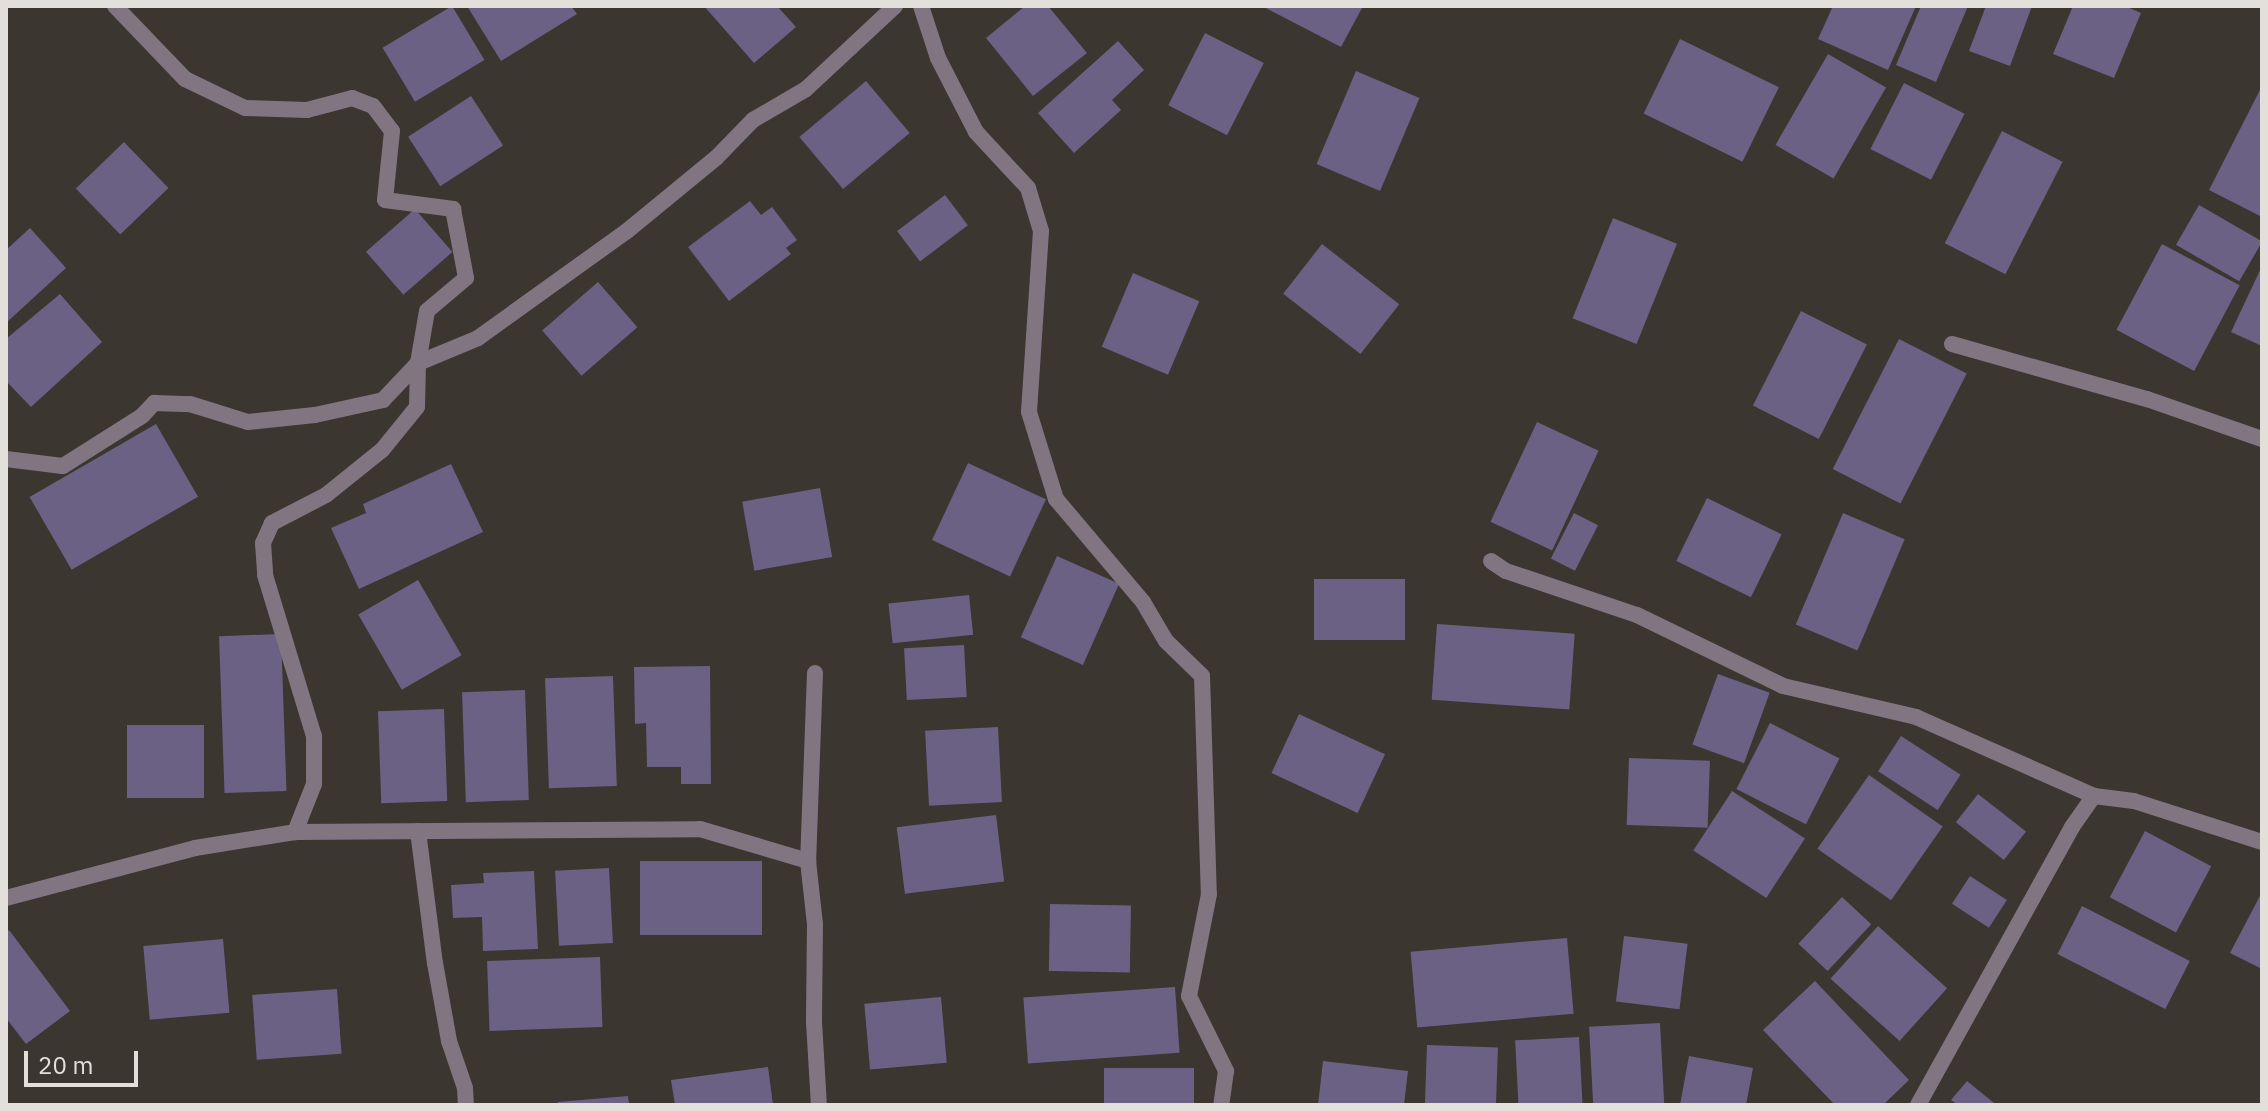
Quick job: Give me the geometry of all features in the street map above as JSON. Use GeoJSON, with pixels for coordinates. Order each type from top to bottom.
{"type":"FeatureCollection","features":[{"type":"Feature","properties":{"kind":"street"},"geometry":{"type":"LineString","coordinates":[[115,6],[185,79],[245,108],[307,110],[352,98],[373,106],[392,131],[385,200],[453,209],[466,278],[427,311],[418,363],[417,407],[382,450],[326,495],[272,523],[263,543],[265,575],[314,736],[314,784],[295,832]]}},
{"type":"Feature","properties":{"kind":"street"},"geometry":{"type":"LineString","coordinates":[[6,459],[63,466],[142,416],[154,403],[190,404],[248,422],[315,415],[383,400],[418,363],[478,338],[627,231],[716,158],[753,120],[806,89],[895,6]]}},
{"type":"Feature","properties":{"kind":"street"},"geometry":{"type":"LineString","coordinates":[[921,6],[938,58],[976,132],[1028,188],[1041,231],[1029,412],[1056,499],[1143,602],[1166,641],[1202,676],[1209,894],[1189,996],[1226,1071],[1221,1105]]}},
{"type":"Feature","properties":{"kind":"street"},"geometry":{"type":"LineString","coordinates":[[1952,344],[2147,399],[2262,439]]}},
{"type":"Feature","properties":{"kind":"street"},"geometry":{"type":"LineString","coordinates":[[1491,561],[1506,571],[1637,615],[1783,686],[1916,717],[2094,796],[2134,801],[2262,842]]}},
{"type":"Feature","properties":{"kind":"street"},"geometry":{"type":"LineString","coordinates":[[815,673],[808,861],[815,924],[814,1022],[819,1105]]}},
{"type":"Feature","properties":{"kind":"street"},"geometry":{"type":"LineString","coordinates":[[1918,1105],[2072,827],[2094,796]]}},
{"type":"Feature","properties":{"kind":"street"},"geometry":{"type":"LineString","coordinates":[[6,898],[195,848],[295,832],[700,829],[808,861]]}},
{"type":"Feature","properties":{"kind":"street"},"geometry":{"type":"LineString","coordinates":[[418,831],[435,963],[449,1041],[465,1088],[466,1105]]}},
{"type":"Feature","properties":{"kind":"building"},"geometry":{"type":"Polygon","coordinates":[[[452,6],[484,60],[415,102],[383,48],[452,6]]]}},
{"type":"Feature","properties":{"kind":"building"},"geometry":{"type":"Polygon","coordinates":[[[467,6],[571,6],[577,14],[501,61],[467,6]]]}},
{"type":"Feature","properties":{"kind":"building"},"geometry":{"type":"Polygon","coordinates":[[[704,6],[777,6],[796,27],[754,63],[704,6]]]}},
{"type":"Feature","properties":{"kind":"building"},"geometry":{"type":"Polygon","coordinates":[[[1025,6],[1048,6],[1087,53],[1033,96],[986,38],[1025,6]]]}},
{"type":"Feature","properties":{"kind":"building"},"geometry":{"type":"Polygon","coordinates":[[[1262,6],[1363,6],[1341,47],[1262,6]]]}},
{"type":"Feature","properties":{"kind":"building"},"geometry":{"type":"Polygon","coordinates":[[[1833,6],[1916,6],[1888,70],[1818,39],[1833,6]]]}},
{"type":"Feature","properties":{"kind":"building"},"geometry":{"type":"Polygon","coordinates":[[[1921,6],[1968,6],[1936,82],[1896,65],[1921,6]]]}},
{"type":"Feature","properties":{"kind":"building"},"geometry":{"type":"Polygon","coordinates":[[[1986,6],[2032,6],[2010,66],[1969,51],[1986,6]]]}},
{"type":"Feature","properties":{"kind":"building"},"geometry":{"type":"Polygon","coordinates":[[[2073,6],[2125,6],[2141,13],[2114,78],[2053,54],[2073,6]]]}},
{"type":"Feature","properties":{"kind":"building"},"geometry":{"type":"Polygon","coordinates":[[[1205,33],[1264,63],[1227,135],[1168,105],[1205,33]]]}},
{"type":"Feature","properties":{"kind":"building"},"geometry":{"type":"Polygon","coordinates":[[[1680,39],[1779,87],[1742,162],[1644,114],[1680,39]]]}},
{"type":"Feature","properties":{"kind":"building"},"geometry":{"type":"Polygon","coordinates":[[[1118,41],[1144,70],[1112,100],[1121,110],[1074,153],[1038,113],[1118,41]]]}},
{"type":"Feature","properties":{"kind":"building"},"geometry":{"type":"Polygon","coordinates":[[[1828,54],[1886,88],[1834,178],[1776,145],[1828,54]]]}},
{"type":"Feature","properties":{"kind":"building"},"geometry":{"type":"Polygon","coordinates":[[[1356,71],[1420,98],[1380,191],[1317,164],[1356,71]]]}},
{"type":"Feature","properties":{"kind":"building"},"geometry":{"type":"Polygon","coordinates":[[[866,81],[910,133],[843,189],[799,137],[866,81]]]}},
{"type":"Feature","properties":{"kind":"building"},"geometry":{"type":"Polygon","coordinates":[[[1904,83],[1965,114],[1931,180],[1870,149],[1904,83]]]}},
{"type":"Feature","properties":{"kind":"building"},"geometry":{"type":"Polygon","coordinates":[[[2262,86],[2262,217],[2209,190],[2262,86]]]}},
{"type":"Feature","properties":{"kind":"building"},"geometry":{"type":"Polygon","coordinates":[[[471,96],[503,145],[440,186],[408,137],[471,96]]]}},
{"type":"Feature","properties":{"kind":"building"},"geometry":{"type":"Polygon","coordinates":[[[2002,131],[2063,162],[2005,274],[1945,243],[2002,131]]]}},
{"type":"Feature","properties":{"kind":"building"},"geometry":{"type":"Polygon","coordinates":[[[124,142],[168,188],[120,235],[76,189],[124,142]]]}},
{"type":"Feature","properties":{"kind":"building"},"geometry":{"type":"Polygon","coordinates":[[[945,195],[968,225],[920,261],[897,231],[945,195]]]}},
{"type":"Feature","properties":{"kind":"building"},"geometry":{"type":"Polygon","coordinates":[[[750,201],[761,215],[772,207],[797,240],[786,248],[791,254],[729,301],[688,247],[750,201]]]}},
{"type":"Feature","properties":{"kind":"building"},"geometry":{"type":"Polygon","coordinates":[[[2199,205],[2262,241],[2239,281],[2176,245],[2199,205]]]}},
{"type":"Feature","properties":{"kind":"building"},"geometry":{"type":"Polygon","coordinates":[[[415,209],[452,252],[403,295],[366,252],[415,209]]]}},
{"type":"Feature","properties":{"kind":"building"},"geometry":{"type":"Polygon","coordinates":[[[1613,218],[1677,244],[1637,344],[1573,318],[1613,218]]]}},
{"type":"Feature","properties":{"kind":"building"},"geometry":{"type":"Polygon","coordinates":[[[30,228],[66,268],[6,323],[6,250],[30,228]]]}},
{"type":"Feature","properties":{"kind":"building"},"geometry":{"type":"Polygon","coordinates":[[[1322,244],[1399,304],[1360,354],[1283,294],[1322,244]]]}},
{"type":"Feature","properties":{"kind":"building"},"geometry":{"type":"Polygon","coordinates":[[[2162,244],[2240,285],[2194,371],[2116,330],[2162,244]]]}},
{"type":"Feature","properties":{"kind":"building"},"geometry":{"type":"Polygon","coordinates":[[[2262,266],[2262,346],[2231,332],[2262,266]]]}},
{"type":"Feature","properties":{"kind":"building"},"geometry":{"type":"Polygon","coordinates":[[[1133,273],[1199,301],[1168,375],[1102,347],[1133,273]]]}},
{"type":"Feature","properties":{"kind":"building"},"geometry":{"type":"Polygon","coordinates":[[[598,282],[637,327],[582,376],[542,331],[598,282]]]}},
{"type":"Feature","properties":{"kind":"building"},"geometry":{"type":"Polygon","coordinates":[[[60,294],[102,342],[31,407],[6,381],[6,339],[60,294]]]}},
{"type":"Feature","properties":{"kind":"building"},"geometry":{"type":"Polygon","coordinates":[[[1801,311],[1867,345],[1819,439],[1753,405],[1801,311]]]}},
{"type":"Feature","properties":{"kind":"building"},"geometry":{"type":"Polygon","coordinates":[[[1899,339],[1967,374],[1900,504],[1833,469],[1899,339]]]}},
{"type":"Feature","properties":{"kind":"building"},"geometry":{"type":"Polygon","coordinates":[[[1537,422],[1599,451],[1552,550],[1491,522],[1537,422]]]}},
{"type":"Feature","properties":{"kind":"building"},"geometry":{"type":"Polygon","coordinates":[[[156,424],[198,497],[72,570],[30,497],[156,424]]]}},
{"type":"Feature","properties":{"kind":"building"},"geometry":{"type":"Polygon","coordinates":[[[968,463],[1046,499],[1010,576],[932,540],[968,463]]]}},
{"type":"Feature","properties":{"kind":"building"},"geometry":{"type":"Polygon","coordinates":[[[451,464],[483,532],[359,589],[331,528],[366,513],[363,504],[451,464]]]}},
{"type":"Feature","properties":{"kind":"building"},"geometry":{"type":"Polygon","coordinates":[[[820,488],[832,557],[754,571],[742,502],[820,488]]]}},
{"type":"Feature","properties":{"kind":"building"},"geometry":{"type":"Polygon","coordinates":[[[1707,498],[1782,534],[1751,597],[1676,561],[1707,498]]]}},
{"type":"Feature","properties":{"kind":"building"},"geometry":{"type":"Polygon","coordinates":[[[1574,513],[1598,525],[1575,571],[1551,558],[1574,513]]]}},
{"type":"Feature","properties":{"kind":"building"},"geometry":{"type":"Polygon","coordinates":[[[1843,513],[1905,539],[1857,651],[1796,624],[1843,513]]]}},
{"type":"Feature","properties":{"kind":"building"},"geometry":{"type":"Polygon","coordinates":[[[1057,556],[1119,584],[1083,665],[1021,637],[1057,556]]]}},
{"type":"Feature","properties":{"kind":"building"},"geometry":{"type":"Polygon","coordinates":[[[1314,579],[1405,579],[1405,640],[1314,640],[1314,579]]]}},
{"type":"Feature","properties":{"kind":"building"},"geometry":{"type":"Polygon","coordinates":[[[418,580],[462,655],[402,690],[358,614],[418,580]]]}},
{"type":"Feature","properties":{"kind":"building"},"geometry":{"type":"Polygon","coordinates":[[[969,595],[973,635],[893,643],[888,603],[969,595]]]}},
{"type":"Feature","properties":{"kind":"building"},"geometry":{"type":"Polygon","coordinates":[[[1437,624],[1575,634],[1569,709],[1432,700],[1437,624]]]}},
{"type":"Feature","properties":{"kind":"building"},"geometry":{"type":"Polygon","coordinates":[[[281,634],[286,791],[225,793],[219,636],[281,634]]]}},
{"type":"Feature","properties":{"kind":"building"},"geometry":{"type":"Polygon","coordinates":[[[964,645],[967,697],[907,700],[904,648],[964,645]]]}},
{"type":"Feature","properties":{"kind":"building"},"geometry":{"type":"Polygon","coordinates":[[[710,666],[711,784],[681,784],[681,767],[647,767],[646,723],[635,724],[634,667],[710,666]]]}},
{"type":"Feature","properties":{"kind":"building"},"geometry":{"type":"Polygon","coordinates":[[[1718,674],[1770,693],[1744,763],[1692,744],[1718,674]]]}},
{"type":"Feature","properties":{"kind":"building"},"geometry":{"type":"Polygon","coordinates":[[[613,676],[617,786],[549,788],[545,678],[613,676]]]}},
{"type":"Feature","properties":{"kind":"building"},"geometry":{"type":"Polygon","coordinates":[[[525,690],[529,800],[466,802],[462,692],[525,690]]]}},
{"type":"Feature","properties":{"kind":"building"},"geometry":{"type":"Polygon","coordinates":[[[444,709],[447,801],[381,803],[378,711],[444,709]]]}},
{"type":"Feature","properties":{"kind":"building"},"geometry":{"type":"Polygon","coordinates":[[[1299,714],[1385,754],[1358,813],[1272,773],[1299,714]]]}},
{"type":"Feature","properties":{"kind":"building"},"geometry":{"type":"Polygon","coordinates":[[[1770,723],[1839,758],[1806,824],[1736,789],[1770,723]]]}},
{"type":"Feature","properties":{"kind":"building"},"geometry":{"type":"Polygon","coordinates":[[[127,725],[204,725],[204,798],[127,798],[127,725]]]}},
{"type":"Feature","properties":{"kind":"building"},"geometry":{"type":"Polygon","coordinates":[[[998,727],[1002,802],[929,806],[925,731],[998,727]]]}},
{"type":"Feature","properties":{"kind":"building"},"geometry":{"type":"Polygon","coordinates":[[[1901,736],[1961,775],[1938,810],[1878,771],[1901,736]]]}},
{"type":"Feature","properties":{"kind":"building"},"geometry":{"type":"Polygon","coordinates":[[[1629,758],[1710,761],[1708,828],[1627,825],[1629,758]]]}},
{"type":"Feature","properties":{"kind":"building"},"geometry":{"type":"Polygon","coordinates":[[[1869,775],[1943,827],[1891,900],[1817,849],[1869,775]]]}},
{"type":"Feature","properties":{"kind":"building"},"geometry":{"type":"Polygon","coordinates":[[[1732,791],[1805,838],[1766,898],[1693,851],[1732,791]]]}},
{"type":"Feature","properties":{"kind":"building"},"geometry":{"type":"Polygon","coordinates":[[[1978,794],[2026,832],[2004,860],[1956,822],[1978,794]]]}},
{"type":"Feature","properties":{"kind":"building"},"geometry":{"type":"Polygon","coordinates":[[[996,815],[1004,882],[905,894],[897,827],[996,815]]]}},
{"type":"Feature","properties":{"kind":"building"},"geometry":{"type":"Polygon","coordinates":[[[2145,831],[2211,866],[2176,932],[2110,897],[2145,831]]]}},
{"type":"Feature","properties":{"kind":"building"},"geometry":{"type":"Polygon","coordinates":[[[640,861],[762,861],[762,935],[640,935],[640,861]]]}},
{"type":"Feature","properties":{"kind":"building"},"geometry":{"type":"Polygon","coordinates":[[[609,868],[613,943],[559,946],[555,871],[609,868]]]}},
{"type":"Feature","properties":{"kind":"building"},"geometry":{"type":"Polygon","coordinates":[[[534,871],[538,949],[483,951],[482,917],[453,918],[451,885],[484,883],[483,873],[534,871]]]}},
{"type":"Feature","properties":{"kind":"building"},"geometry":{"type":"Polygon","coordinates":[[[1970,876],[2007,900],[1989,928],[1952,904],[1970,876]]]}},
{"type":"Feature","properties":{"kind":"building"},"geometry":{"type":"Polygon","coordinates":[[[2262,892],[2262,969],[2230,953],[2262,892]]]}},
{"type":"Feature","properties":{"kind":"building"},"geometry":{"type":"Polygon","coordinates":[[[1842,897],[1871,924],[1828,971],[1798,944],[1842,897]]]}},
{"type":"Feature","properties":{"kind":"building"},"geometry":{"type":"Polygon","coordinates":[[[1050,904],[1131,905],[1130,972],[1049,971],[1050,904]]]}},
{"type":"Feature","properties":{"kind":"building"},"geometry":{"type":"Polygon","coordinates":[[[2082,906],[2190,961],[2165,1009],[2057,954],[2082,906]]]}},
{"type":"Feature","properties":{"kind":"building"},"geometry":{"type":"Polygon","coordinates":[[[1878,926],[1947,988],[1900,1041],[1830,979],[1878,926]]]}},
{"type":"Feature","properties":{"kind":"building"},"geometry":{"type":"Polygon","coordinates":[[[9,930],[70,1011],[26,1044],[6,1018],[6,933],[9,930]]]}},
{"type":"Feature","properties":{"kind":"building"},"geometry":{"type":"Polygon","coordinates":[[[1624,936],[1688,944],[1679,1009],[1616,1002],[1624,936]]]}},
{"type":"Feature","properties":{"kind":"building"},"geometry":{"type":"Polygon","coordinates":[[[1567,938],[1574,1014],[1417,1027],[1411,952],[1567,938]]]}},
{"type":"Feature","properties":{"kind":"building"},"geometry":{"type":"Polygon","coordinates":[[[223,939],[229,1013],[150,1020],[143,946],[223,939]]]}},
{"type":"Feature","properties":{"kind":"building"},"geometry":{"type":"Polygon","coordinates":[[[600,957],[602,1027],[490,1031],[487,961],[600,957]]]}},
{"type":"Feature","properties":{"kind":"building"},"geometry":{"type":"Polygon","coordinates":[[[1815,981],[1909,1080],[1883,1105],[1835,1105],[1763,1030],[1815,981]]]}},
{"type":"Feature","properties":{"kind":"building"},"geometry":{"type":"Polygon","coordinates":[[[1175,987],[1180,1053],[1028,1063],[1023,998],[1175,987]]]}},
{"type":"Feature","properties":{"kind":"building"},"geometry":{"type":"Polygon","coordinates":[[[337,989],[342,1054],[257,1060],[252,995],[337,989]]]}},
{"type":"Feature","properties":{"kind":"building"},"geometry":{"type":"Polygon","coordinates":[[[941,997],[947,1063],[870,1069],[864,1004],[941,997]]]}},
{"type":"Feature","properties":{"kind":"building"},"geometry":{"type":"Polygon","coordinates":[[[1660,1023],[1664,1105],[1593,1105],[1589,1027],[1660,1023]]]}},
{"type":"Feature","properties":{"kind":"building"},"geometry":{"type":"Polygon","coordinates":[[[1579,1037],[1583,1105],[1518,1105],[1515,1040],[1579,1037]]]}},
{"type":"Feature","properties":{"kind":"building"},"geometry":{"type":"Polygon","coordinates":[[[1427,1045],[1498,1047],[1496,1105],[1425,1105],[1427,1045]]]}},
{"type":"Feature","properties":{"kind":"building"},"geometry":{"type":"Polygon","coordinates":[[[1689,1056],[1753,1068],[1746,1105],[1680,1105],[1689,1056]]]}},
{"type":"Feature","properties":{"kind":"building"},"geometry":{"type":"Polygon","coordinates":[[[1323,1061],[1408,1071],[1404,1105],[1318,1105],[1323,1061]]]}},
{"type":"Feature","properties":{"kind":"building"},"geometry":{"type":"Polygon","coordinates":[[[768,1067],[773,1105],[675,1105],[671,1080],[768,1067]]]}},
{"type":"Feature","properties":{"kind":"building"},"geometry":{"type":"Polygon","coordinates":[[[1104,1068],[1194,1068],[1194,1105],[1104,1105],[1104,1068]]]}},
{"type":"Feature","properties":{"kind":"building"},"geometry":{"type":"Polygon","coordinates":[[[1967,1081],[1993,1105],[1958,1105],[1951,1100],[1967,1081]]]}},
{"type":"Feature","properties":{"kind":"building"},"geometry":{"type":"Polygon","coordinates":[[[628,1096],[629,1105],[558,1105],[558,1102],[628,1096]]]}}]}
